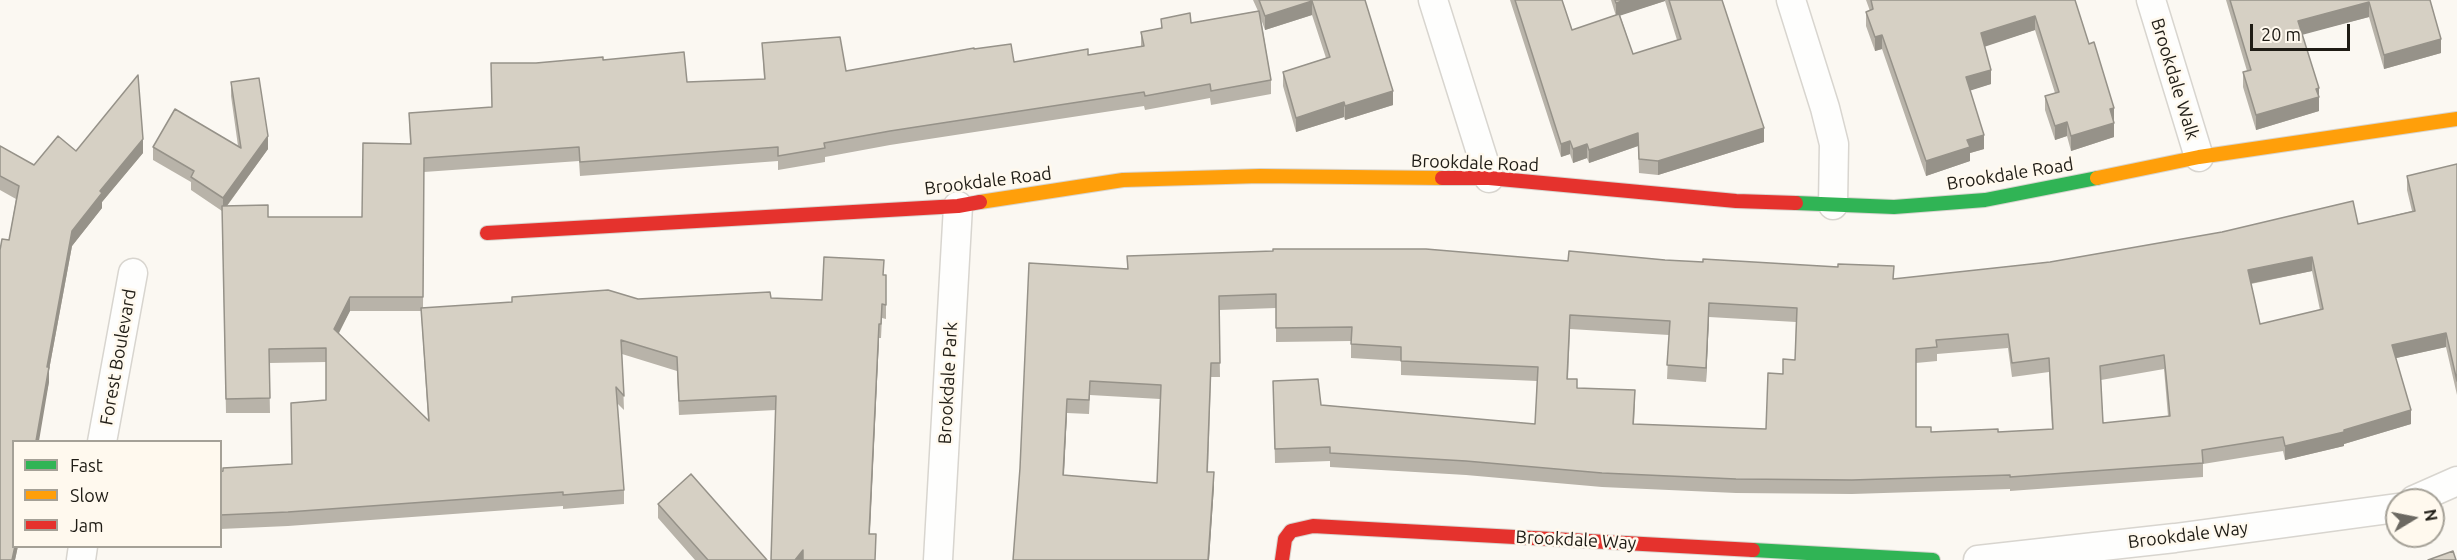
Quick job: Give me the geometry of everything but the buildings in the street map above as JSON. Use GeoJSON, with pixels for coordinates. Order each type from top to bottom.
{"type":"FeatureCollection","features":[{"type":"Feature","properties":{"kind":"street"},"geometry":{"type":"LineString","coordinates":[[1433,0],[1489,178]]}},
{"type":"Feature","properties":{"kind":"street"},"geometry":{"type":"LineString","coordinates":[[1791,0],[1834,144],[1833,205]]}},
{"type":"Feature","properties":{"kind":"street","name":"Brookdale Walk"},"geometry":{"type":"LineString","coordinates":[[2151,0],[2199,157]]}},
{"type":"Feature","properties":{"kind":"street","name":"Brookdale Road"},"geometry":{"type":"LineString","coordinates":[[487,232],[958,207],[1123,180],[1260,176],[1489,178],[1736,201],[1894,207],[1985,200],[2199,157],[2457,119]]}},
{"type":"Feature","properties":{"kind":"street","name":"Brookdale Park"},"geometry":{"type":"LineString","coordinates":[[938,560],[958,207]]}},
{"type":"Feature","properties":{"kind":"street","name":"Forest Boulevard"},"geometry":{"type":"LineString","coordinates":[[102,440],[134,273]]}},
{"type":"Feature","properties":{"kind":"street"},"geometry":{"type":"LineString","coordinates":[[2441,488],[2457,481]]}},
{"type":"Feature","properties":{"kind":"street","name":"Brookdale Way"},"geometry":{"type":"LineString","coordinates":[[1978,560],[2175,538],[2385,510]]}},
{"type":"Feature","properties":{"kind":"street","name":"Brookdale Way"},"geometry":{"type":"LineString","coordinates":[[1282,560],[1286,539],[1291,531],[1313,526],[1933,560]]}},
{"type":"Feature","properties":{"kind":"traffic: fast"},"geometry":{"type":"LineString","coordinates":[[1796,203],[1894,207],[1985,200],[2097,178]]}},
{"type":"Feature","properties":{"kind":"traffic: fast"},"geometry":{"type":"LineString","coordinates":[[1753,550],[1933,560]]}},
{"type":"Feature","properties":{"kind":"traffic: slow"},"geometry":{"type":"LineString","coordinates":[[2097,178],[2199,157],[2457,119]]}},
{"type":"Feature","properties":{"kind":"traffic: slow"},"geometry":{"type":"LineString","coordinates":[[980,202],[1123,180],[1260,176],[1442,178]]}},
{"type":"Feature","properties":{"kind":"traffic: jam"},"geometry":{"type":"LineString","coordinates":[[1442,178],[1489,178],[1736,201],[1796,203]]}},
{"type":"Feature","properties":{"kind":"traffic: jam"},"geometry":{"type":"LineString","coordinates":[[487,233],[958,206],[980,202]]}},
{"type":"Feature","properties":{"kind":"traffic: jam"},"geometry":{"type":"LineString","coordinates":[[1282,560],[1285,539],[1291,531],[1313,526],[1753,550]]}}]}
